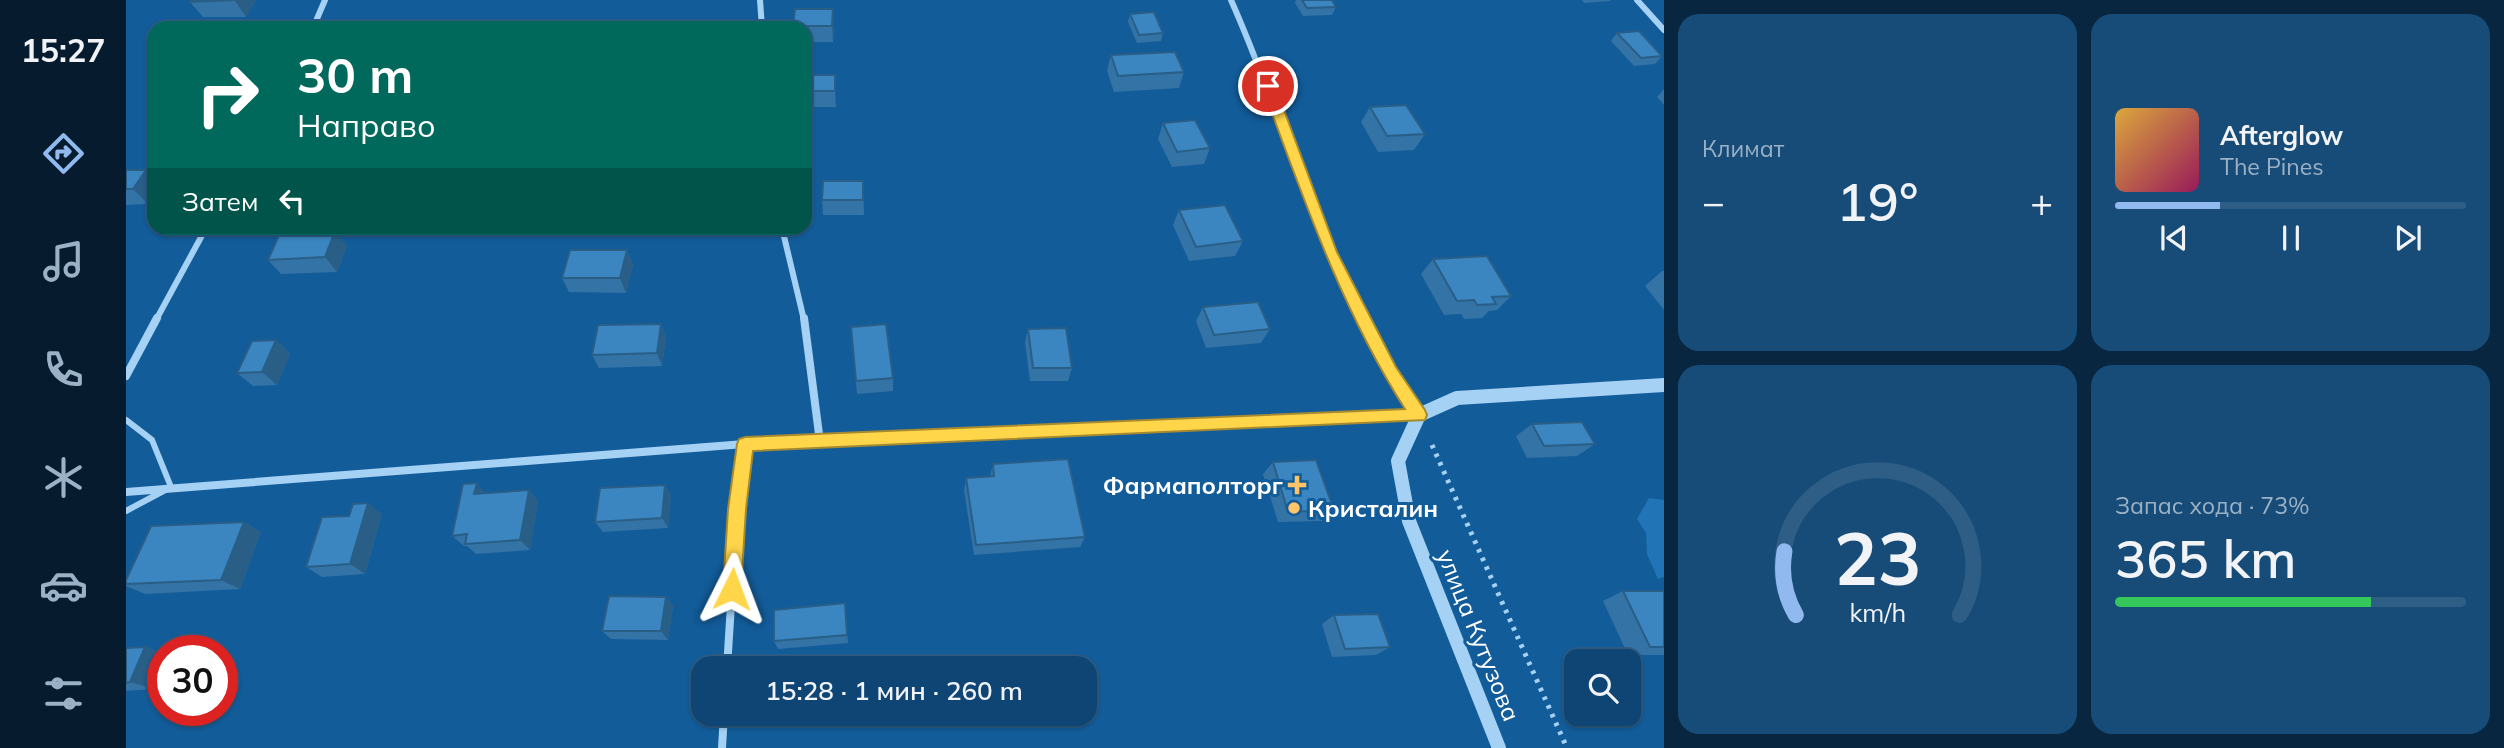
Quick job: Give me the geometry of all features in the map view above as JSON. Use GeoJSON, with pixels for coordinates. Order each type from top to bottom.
{"type":"FeatureCollection","features":[{"type":"Feature","properties":{"kind":"street"},"geometry":{"type":"LineString","coordinates":[[316,21],[325,0]]}},
{"type":"Feature","properties":{"kind":"street"},"geometry":{"type":"LineString","coordinates":[[760,0],[762,21]]}},
{"type":"Feature","properties":{"kind":"street"},"geometry":{"type":"LineString","coordinates":[[1231,0],[1259,61],[1330,252],[1390,372],[1419,415]]}},
{"type":"Feature","properties":{"kind":"street"},"geometry":{"type":"LineString","coordinates":[[1637,0],[1664,30]]}},
{"type":"Feature","properties":{"kind":"street"},"geometry":{"type":"LineString","coordinates":[[126,376],[202,235]]}},
{"type":"Feature","properties":{"kind":"street"},"geometry":{"type":"LineString","coordinates":[[784,235],[803,310],[820,442]]}},
{"type":"Feature","properties":{"kind":"street"},"geometry":{"type":"LineString","coordinates":[[126,492],[745,444],[1419,415],[1457,398],[1664,385]]}},
{"type":"Feature","properties":{"kind":"street","name":"улица Кутузова"},"geometry":{"type":"LineString","coordinates":[[1419,415],[1398,461],[1409,520],[1499,748]]}},
{"type":"Feature","properties":{"kind":"street"},"geometry":{"type":"LineString","coordinates":[[728,656],[737,509],[745,444]]}},
{"type":"Feature","properties":{"kind":"street"},"geometry":{"type":"LineString","coordinates":[[722,748],[723,726]]}},
{"type":"Feature","properties":{"kind":"lane"},"geometry":{"type":"LineString","coordinates":[[126,420],[152,440],[171,487],[126,511]]}},
{"type":"Feature","properties":{"kind":"path"},"geometry":{"type":"LineString","coordinates":[[1419,415],[1567,748]]}},
{"type":"Feature","properties":{"kind":"shaded area"},"geometry":{"type":"Polygon","coordinates":[[[1649,498],[1664,500],[1664,577],[1658,579],[1647,554],[1646,533],[1637,519],[1649,498]]]}},
{"type":"Feature","properties":{"kind":"building"},"geometry":{"type":"Polygon","coordinates":[[[192,0],[235,0],[190,2],[192,0]]]}},
{"type":"Feature","properties":{"kind":"building"},"geometry":{"type":"Polygon","coordinates":[[[1302,0],[1332,0],[1336,7],[1307,8],[1302,0]]]}},
{"type":"Feature","properties":{"kind":"building"},"geometry":{"type":"Polygon","coordinates":[[[795,9],[833,9],[832,26],[812,26],[812,21],[794,21],[795,9]]]}},
{"type":"Feature","properties":{"kind":"building"},"geometry":{"type":"Polygon","coordinates":[[[1154,12],[1163,33],[1139,35],[1130,14],[1154,12]]]}},
{"type":"Feature","properties":{"kind":"building"},"geometry":{"type":"Polygon","coordinates":[[[1639,31],[1662,56],[1641,58],[1617,33],[1639,31]]]}},
{"type":"Feature","properties":{"kind":"building"},"geometry":{"type":"Polygon","coordinates":[[[1175,52],[1184,72],[1118,76],[1111,55],[1175,52]]]}},
{"type":"Feature","properties":{"kind":"building"},"geometry":{"type":"Polygon","coordinates":[[[812,75],[835,75],[835,91],[812,91],[812,75]]]}},
{"type":"Feature","properties":{"kind":"building"},"geometry":{"type":"Polygon","coordinates":[[[1406,105],[1425,134],[1387,136],[1370,107],[1406,105]]]}},
{"type":"Feature","properties":{"kind":"building"},"geometry":{"type":"Polygon","coordinates":[[[1195,120],[1210,148],[1177,152],[1163,123],[1195,120]]]}},
{"type":"Feature","properties":{"kind":"building"},"geometry":{"type":"Polygon","coordinates":[[[126,170],[146,170],[133,189],[126,189],[126,170]]]}},
{"type":"Feature","properties":{"kind":"building"},"geometry":{"type":"Polygon","coordinates":[[[823,181],[863,181],[863,200],[822,200],[823,181]]]}},
{"type":"Feature","properties":{"kind":"building"},"geometry":{"type":"Polygon","coordinates":[[[1225,205],[1243,241],[1196,247],[1179,210],[1225,205]]]}},
{"type":"Feature","properties":{"kind":"building"},"geometry":{"type":"Polygon","coordinates":[[[279,235],[333,235],[325,257],[268,260],[279,235]]]}},
{"type":"Feature","properties":{"kind":"building"},"geometry":{"type":"Polygon","coordinates":[[[570,250],[627,250],[620,278],[562,278],[570,250]]]}},
{"type":"Feature","properties":{"kind":"building"},"geometry":{"type":"Polygon","coordinates":[[[1487,256],[1511,296],[1492,297],[1496,304],[1477,305],[1474,300],[1457,301],[1433,259],[1487,256]]]}},
{"type":"Feature","properties":{"kind":"building"},"geometry":{"type":"Polygon","coordinates":[[[1258,302],[1270,329],[1214,335],[1203,307],[1258,302]]]}},
{"type":"Feature","properties":{"kind":"building"},"geometry":{"type":"Polygon","coordinates":[[[661,324],[657,353],[592,355],[598,325],[661,324]]]}},
{"type":"Feature","properties":{"kind":"building"},"geometry":{"type":"Polygon","coordinates":[[[886,324],[893,378],[856,381],[851,327],[886,324]]]}},
{"type":"Feature","properties":{"kind":"building"},"geometry":{"type":"Polygon","coordinates":[[[1066,328],[1072,368],[1033,368],[1028,329],[1066,328]]]}},
{"type":"Feature","properties":{"kind":"building"},"geometry":{"type":"Polygon","coordinates":[[[276,340],[262,372],[237,373],[252,341],[276,340]]]}},
{"type":"Feature","properties":{"kind":"building"},"geometry":{"type":"Polygon","coordinates":[[[1582,422],[1595,444],[1544,446],[1532,424],[1582,422]]]}},
{"type":"Feature","properties":{"kind":"building"},"geometry":{"type":"Polygon","coordinates":[[[1068,459],[1085,537],[976,545],[966,478],[994,476],[993,464],[1068,459]]]}},
{"type":"Feature","properties":{"kind":"building"},"geometry":{"type":"Polygon","coordinates":[[[1316,460],[1334,510],[1288,512],[1273,462],[1316,460]]]}},
{"type":"Feature","properties":{"kind":"building"},"geometry":{"type":"Polygon","coordinates":[[[477,483],[474,494],[529,490],[520,540],[465,544],[467,534],[452,536],[463,484],[477,483]]]}},
{"type":"Feature","properties":{"kind":"building"},"geometry":{"type":"Polygon","coordinates":[[[665,485],[662,518],[595,522],[600,488],[665,485]]]}},
{"type":"Feature","properties":{"kind":"building"},"geometry":{"type":"Polygon","coordinates":[[[368,503],[350,564],[306,567],[322,517],[349,516],[353,504],[368,503]]]}},
{"type":"Feature","properties":{"kind":"building"},"geometry":{"type":"Polygon","coordinates":[[[244,522],[221,580],[126,584],[151,526],[244,522]]]}},
{"type":"Feature","properties":{"kind":"building"},"geometry":{"type":"Polygon","coordinates":[[[1623,591],[1664,591],[1664,647],[1650,647],[1623,591]]]}},
{"type":"Feature","properties":{"kind":"building"},"geometry":{"type":"Polygon","coordinates":[[[609,596],[666,597],[661,631],[602,631],[609,596]]]}},
{"type":"Feature","properties":{"kind":"building"},"geometry":{"type":"Polygon","coordinates":[[[845,603],[847,635],[774,641],[774,610],[845,603]]]}},
{"type":"Feature","properties":{"kind":"building"},"geometry":{"type":"Polygon","coordinates":[[[1378,614],[1390,647],[1345,649],[1334,615],[1378,614]]]}},
{"type":"Feature","properties":{"kind":"building"},"geometry":{"type":"Polygon","coordinates":[[[145,647],[130,682],[126,683],[126,648],[145,647]]]}},
{"type":"Feature","properties":{"kind":"place","name":"Фармаполторг"},"geometry":{"type":"Point","coordinates":[1297,485]}},
{"type":"Feature","properties":{"kind":"place","name":"Кристалин"},"geometry":{"type":"Point","coordinates":[1294,508]}},
{"type":"Feature","properties":{"kind":"route"},"geometry":{"type":"LineString","coordinates":[[732,589],[737,509],[745,444],[1419,415],[1390,372],[1330,252],[1268,86]]}}]}
